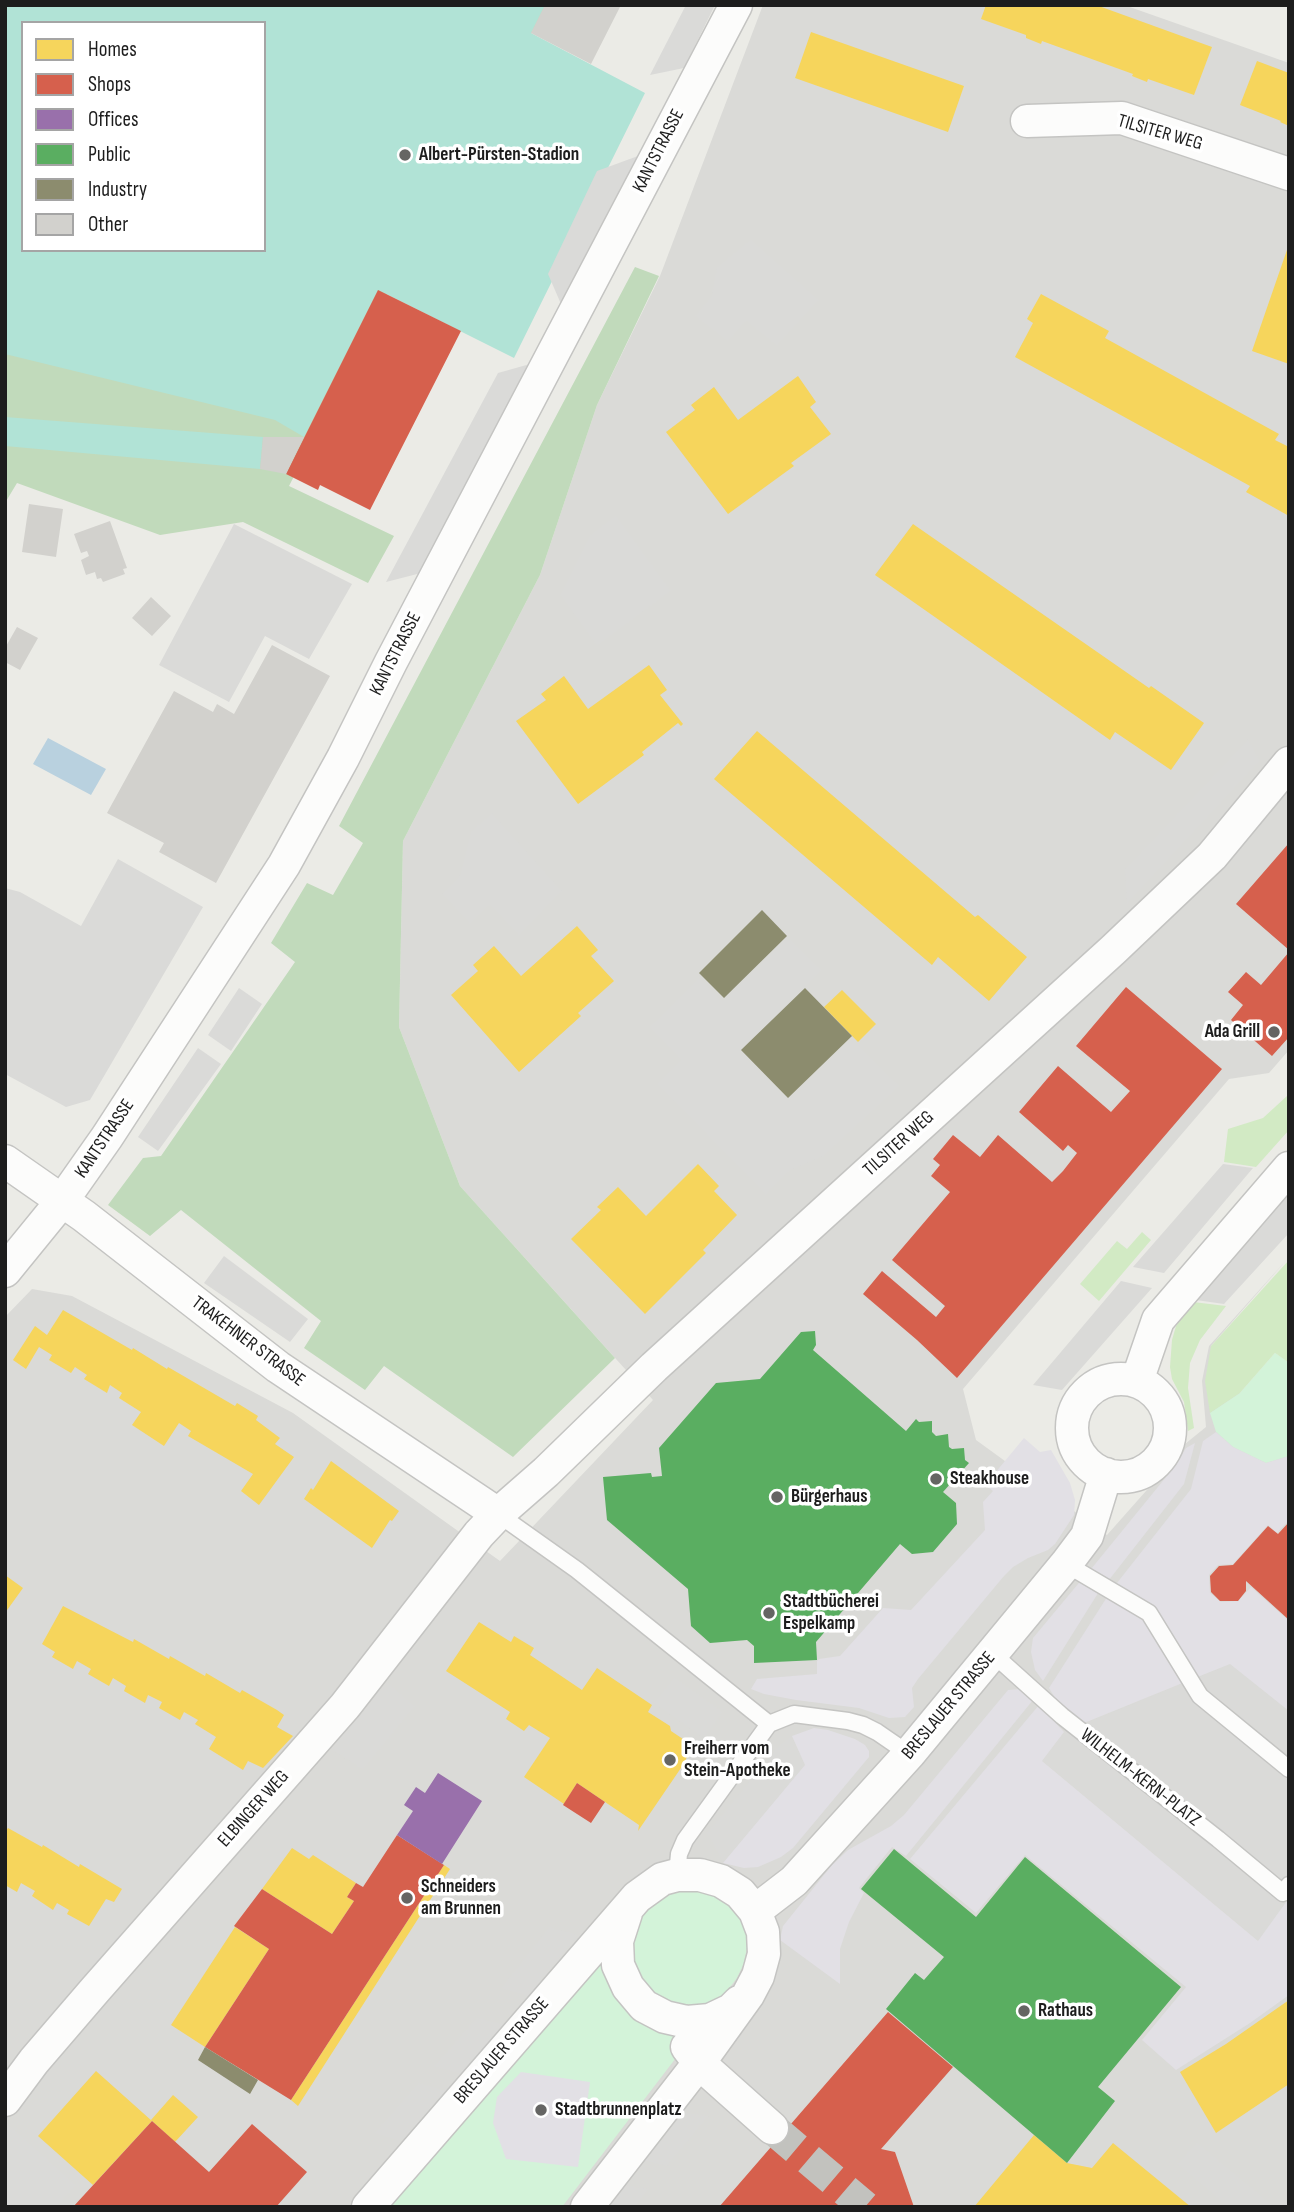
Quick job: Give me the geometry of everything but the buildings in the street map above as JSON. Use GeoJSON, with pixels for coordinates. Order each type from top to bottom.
{"type":"FeatureCollection","features":[{"type":"Feature","properties":{"kind":"street","name":"KANTSTRASSE"},"geometry":{"type":"LineString","coordinates":[[5,1271],[62,1201],[107,1137],[284,865],[343,758],[736,5]]}},
{"type":"Feature","properties":{"kind":"street","name":"TILSITER WEG"},"geometry":{"type":"LineString","coordinates":[[1027,121],[1122,118],[1289,174]]}},
{"type":"Feature","properties":{"kind":"street","name":"TILSITER WEG"},"geometry":{"type":"LineString","coordinates":[[498,1514],[546,1472],[654,1367],[1113,950],[1212,856],[1289,763]]}},
{"type":"Feature","properties":{"kind":"street","name":"TRAKEHNER STRASSE"},"geometry":{"type":"LineString","coordinates":[[5,1161],[83,1216],[278,1367],[498,1514]]}},
{"type":"Feature","properties":{"kind":"street"},"geometry":{"type":"LineString","coordinates":[[1137,1381],[1158,1320],[1289,1168]]}},
{"type":"Feature","properties":{"kind":"street"},"geometry":{"type":"LineString","coordinates":[[1122,1378],[1137,1381],[1152,1390],[1163,1402],[1169,1418],[1167,1443],[1153,1464],[1139,1473],[1123,1476],[1106,1474],[1093,1468],[1081,1457],[1072,1428],[1075,1412],[1082,1398],[1093,1387],[1122,1378]]}},
{"type":"Feature","properties":{"kind":"street","name":"BRESLAUER STRASSE"},"geometry":{"type":"LineString","coordinates":[[755,1911],[794,1881],[909,1754],[1066,1564],[1087,1536],[1106,1474]]}},
{"type":"Feature","properties":{"kind":"street","name":"ELBINGER WEG"},"geometry":{"type":"LineString","coordinates":[[5,2100],[94,1990],[345,1706],[498,1514]]}},
{"type":"Feature","properties":{"kind":"street"},"geometry":{"type":"LineString","coordinates":[[587,2207],[699,2063],[748,1995],[758,1976],[764,1954],[763,1932],[755,1911],[740,1893],[721,1881],[700,1875],[677,1875]]}},
{"type":"Feature","properties":{"kind":"street","name":"BRESLAUER STRASSE"},"geometry":{"type":"LineString","coordinates":[[368,2207],[636,1897],[662,1879],[677,1875]]}},
{"type":"Feature","properties":{"kind":"street"},"geometry":{"type":"LineString","coordinates":[[636,1897],[623,1917],[617,1941],[618,1965],[628,1987],[644,2006],[665,2017],[687,2022],[710,2020],[731,2010],[748,1995]]}},
{"type":"Feature","properties":{"kind":"street"},"geometry":{"type":"LineString","coordinates":[[665,2017],[699,2063],[772,2128]]}},
{"type":"Feature","properties":{"kind":"lane"},"geometry":{"type":"LineString","coordinates":[[498,1514],[577,1570],[769,1724]]}},
{"type":"Feature","properties":{"kind":"lane"},"geometry":{"type":"LineString","coordinates":[[1066,1564],[1149,1613],[1200,1696],[1289,1769]]}},
{"type":"Feature","properties":{"kind":"lane","name":"WILHELM-KERN-PLATZ"},"geometry":{"type":"LineString","coordinates":[[993,1654],[1062,1716],[1283,1893],[1289,1885]]}},
{"type":"Feature","properties":{"kind":"lane"},"geometry":{"type":"LineString","coordinates":[[677,1875],[679,1854],[685,1840],[769,1724],[794,1714],[848,1721],[877,1731],[909,1754]]}},
{"type":"Feature","properties":{"kind":"shaded area"},"geometry":{"type":"Polygon","coordinates":[[[686,5],[715,5],[684,68],[650,75],[686,5]]]}},
{"type":"Feature","properties":{"kind":"shaded area"},"geometry":{"type":"Polygon","coordinates":[[[763,5],[1124,5],[1289,63],[1289,1050],[1269,1073],[1229,1079],[963,1389],[976,1440],[1107,1535],[1169,1465],[1180,1448],[1206,1427],[1202,1381],[1209,1346],[1289,1257],[1211,1346],[1240,1393],[1275,1353],[1289,1363],[1289,2207],[5,2207],[5,1317],[32,1289],[72,1296],[293,1413],[500,1561],[653,1400],[460,1186],[399,1027],[403,841],[540,575],[597,405],[660,276],[763,5]]]}},
{"type":"Feature","properties":{"kind":"shaded area"},"geometry":{"type":"Polygon","coordinates":[[[638,156],[561,304],[548,274],[597,171],[638,156]]]}},
{"type":"Feature","properties":{"kind":"shaded area"},"geometry":{"type":"Polygon","coordinates":[[[751,239],[819,300],[777,346],[746,321],[728,342],[695,316],[712,295],[717,267],[751,239]]]}},
{"type":"Feature","properties":{"kind":"shaded area"},"geometry":{"type":"Polygon","coordinates":[[[530,364],[425,572],[386,582],[498,373],[530,364]]]}},
{"type":"Feature","properties":{"kind":"shaded area"},"geometry":{"type":"Polygon","coordinates":[[[616,515],[671,591],[597,646],[560,595],[590,535],[616,515]]]}},
{"type":"Feature","properties":{"kind":"shaded area"},"geometry":{"type":"Polygon","coordinates":[[[234,524],[352,584],[309,659],[265,636],[229,702],[159,665],[234,524]]]}},
{"type":"Feature","properties":{"kind":"shaded area"},"geometry":{"type":"Polygon","coordinates":[[[1248,739],[1260,761],[1127,904],[1125,869],[1248,739]]]}},
{"type":"Feature","properties":{"kind":"shaded area"},"geometry":{"type":"Polygon","coordinates":[[[492,813],[562,891],[519,936],[490,905],[470,924],[442,894],[460,875],[471,831],[492,813]]]}},
{"type":"Feature","properties":{"kind":"shaded area"},"geometry":{"type":"Polygon","coordinates":[[[118,859],[203,907],[90,1100],[66,1107],[5,1074],[5,888],[20,892],[81,926],[118,859]]]}},
{"type":"Feature","properties":{"kind":"shaded area"},"geometry":{"type":"Polygon","coordinates":[[[788,937],[822,970],[740,1053],[789,1101],[852,1039],[900,1086],[824,1156],[789,1171],[766,1195],[657,1084],[681,1060],[649,1027],[699,978],[722,1001],[788,937]]]}},
{"type":"Feature","properties":{"kind":"shaded area"},"geometry":{"type":"Polygon","coordinates":[[[239,988],[262,1004],[231,1051],[208,1035],[239,988]]]}},
{"type":"Feature","properties":{"kind":"shaded area"},"geometry":{"type":"Polygon","coordinates":[[[198,1048],[221,1064],[158,1151],[138,1137],[198,1048]]]}},
{"type":"Feature","properties":{"kind":"shaded area"},"geometry":{"type":"Polygon","coordinates":[[[1223,1164],[1253,1168],[1164,1273],[1133,1267],[1223,1164]]]}},
{"type":"Feature","properties":{"kind":"shaded area"},"geometry":{"type":"Polygon","coordinates":[[[1285,1195],[1289,1195],[1289,1233],[1224,1304],[1196,1300],[1285,1195]]]}},
{"type":"Feature","properties":{"kind":"shaded area"},"geometry":{"type":"Polygon","coordinates":[[[224,1256],[308,1319],[290,1342],[204,1283],[224,1256]]]}},
{"type":"Feature","properties":{"kind":"shaded area"},"geometry":{"type":"Polygon","coordinates":[[[1121,1281],[1152,1288],[1062,1390],[1033,1385],[1121,1281]]]}},
{"type":"Feature","properties":{"kind":"shaded area"},"geometry":{"type":"Polygon","coordinates":[[[1216,1432],[1233,1447],[1266,1463],[1289,1456],[1289,1520],[1277,1533],[1268,1525],[1233,1564],[1218,1565],[1209,1575],[1210,1593],[1221,1602],[1238,1601],[1251,1587],[1289,1621],[1289,1711],[1230,1664],[1195,1678],[1152,1609],[1113,1588],[1191,1489],[1203,1441],[1216,1432]]]}},
{"type":"Feature","properties":{"kind":"shaded area"},"geometry":{"type":"Polygon","coordinates":[[[1024,1438],[1040,1452],[1051,1450],[1070,1483],[1075,1500],[1074,1515],[1055,1544],[1013,1567],[1004,1576],[918,1679],[912,1688],[914,1707],[905,1717],[889,1718],[859,1708],[796,1700],[751,1689],[757,1679],[817,1674],[819,1659],[840,1656],[883,1608],[911,1610],[985,1530],[983,1502],[993,1491],[985,1485],[1024,1438]]]}},
{"type":"Feature","properties":{"kind":"shaded area"},"geometry":{"type":"Polygon","coordinates":[[[1195,1443],[1184,1484],[1105,1585],[1087,1574],[1175,1466],[1186,1448],[1195,1443]]]}},
{"type":"Feature","properties":{"kind":"shaded area"},"geometry":{"type":"Polygon","coordinates":[[[1083,1578],[1100,1590],[1043,1681],[1035,1670],[1031,1652],[1033,1638],[1083,1578]]]}},
{"type":"Feature","properties":{"kind":"shaded area"},"geometry":{"type":"Polygon","coordinates":[[[1109,1594],[1146,1616],[1185,1682],[1084,1723],[1055,1698],[1049,1688],[1109,1594]]]}},
{"type":"Feature","properties":{"kind":"shaded area"},"geometry":{"type":"Polygon","coordinates":[[[1230,1664],[1289,1711],[1289,1898],[1259,1941],[1042,1761],[1064,1732],[1230,1664]]]}},
{"type":"Feature","properties":{"kind":"shaded area"},"geometry":{"type":"Polygon","coordinates":[[[674,1677],[723,1712],[704,1738],[654,1703],[674,1677]]]}},
{"type":"Feature","properties":{"kind":"shaded area"},"geometry":{"type":"Polygon","coordinates":[[[387,1682],[415,1706],[363,1770],[331,1749],[387,1682]]]}},
{"type":"Feature","properties":{"kind":"shaded area"},"geometry":{"type":"Polygon","coordinates":[[[1021,1689],[1033,1700],[906,1856],[892,1847],[859,1888],[864,1893],[849,1922],[840,1949],[840,1984],[780,1940],[783,1926],[832,1865],[848,1850],[891,1826],[904,1815],[1008,1690],[1021,1689]]]}},
{"type":"Feature","properties":{"kind":"shaded area"},"geometry":{"type":"Polygon","coordinates":[[[1039,1705],[1064,1732],[1042,1761],[1258,1941],[1289,1898],[1289,1995],[1176,2070],[1142,2040],[1186,1987],[1025,1855],[976,1913],[910,1859],[1039,1705]]]}},
{"type":"Feature","properties":{"kind":"shaded area"},"geometry":{"type":"Polygon","coordinates":[[[814,1728],[855,1739],[865,1745],[869,1757],[793,1848],[781,1857],[758,1867],[744,1868],[723,1863],[805,1765],[792,1736],[814,1728]]]}},
{"type":"Feature","properties":{"kind":"shaded area"},"geometry":{"type":"Polygon","coordinates":[[[792,1736],[805,1765],[723,1863],[707,1833],[780,1744],[792,1736]]]}},
{"type":"Feature","properties":{"kind":"shaded area"},"geometry":{"type":"Polygon","coordinates":[[[549,1927],[578,1935],[529,1996],[501,1988],[549,1927]]]}},
{"type":"Feature","properties":{"kind":"shaded area"},"geometry":{"type":"Polygon","coordinates":[[[476,2018],[504,2025],[462,2074],[434,2066],[476,2018]]]}},
{"type":"Feature","properties":{"kind":"shaded area","name":"Stadtbrunnenplatz"},"geometry":{"type":"Polygon","coordinates":[[[521,2072],[590,2082],[578,2167],[506,2159],[493,2123],[497,2097],[521,2072]]]}},
{"type":"Feature","properties":{"kind":"shaded area"},"geometry":{"type":"Polygon","coordinates":[[[418,2083],[446,2091],[402,2141],[374,2133],[418,2083]]]}},
{"type":"Feature","properties":{"kind":"shaded area"},"geometry":{"type":"Polygon","coordinates":[[[681,2112],[709,2116],[667,2166],[641,2160],[681,2112]]]}},
{"type":"Feature","properties":{"kind":"shaded area"},"geometry":{"type":"Polygon","coordinates":[[[5,2121],[76,2185],[57,2207],[5,2207],[5,2121]]]}},
{"type":"Feature","properties":{"kind":"shaded area"},"geometry":{"type":"Polygon","coordinates":[[[1197,2142],[1275,2207],[1228,2207],[1177,2164],[1197,2142]]]}},
{"type":"Feature","properties":{"kind":"shaded area"},"geometry":{"type":"Polygon","coordinates":[[[622,2185],[649,2189],[635,2207],[603,2207],[622,2185]]]}},
{"type":"Feature","properties":{"kind":"green space","name":"Albert-Pürsten-Stadion"},"geometry":{"type":"Polygon","coordinates":[[[5,5],[545,5],[531,33],[645,93],[514,358],[378,290],[304,437],[275,420],[5,354],[5,5]]]}},
{"type":"Feature","properties":{"kind":"green space"},"geometry":{"type":"Polygon","coordinates":[[[512,5],[547,5],[389,290],[289,486],[394,536],[368,583],[243,522],[160,535],[17,483],[5,503],[5,267],[254,369],[512,5]]]}},
{"type":"Feature","properties":{"kind":"green space"},"geometry":{"type":"Polygon","coordinates":[[[635,267],[659,276],[597,405],[540,575],[403,841],[399,1027],[460,1186],[615,1358],[513,1457],[384,1366],[365,1390],[304,1348],[321,1321],[181,1210],[150,1236],[108,1205],[143,1158],[161,1156],[295,962],[271,943],[307,883],[333,895],[363,843],[339,826],[635,267]]]}},
{"type":"Feature","properties":{"kind":"green space"},"geometry":{"type":"Polygon","coordinates":[[[5,417],[263,437],[260,469],[5,446],[5,417]]]}},
{"type":"Feature","properties":{"kind":"green space"},"geometry":{"type":"Polygon","coordinates":[[[1287,1096],[1289,1130],[1256,1167],[1224,1162],[1228,1129],[1263,1118],[1287,1096]]]}},
{"type":"Feature","properties":{"kind":"green space"},"geometry":{"type":"Polygon","coordinates":[[[1142,1232],[1151,1240],[1099,1301],[1080,1284],[1117,1241],[1127,1249],[1142,1232]]]}},
{"type":"Feature","properties":{"kind":"green space"},"geometry":{"type":"Polygon","coordinates":[[[1289,1260],[1289,1363],[1275,1353],[1240,1393],[1210,1413],[1205,1381],[1211,1346],[1289,1260]]]}},
{"type":"Feature","properties":{"kind":"green space"},"geometry":{"type":"Polygon","coordinates":[[[1193,1302],[1226,1306],[1200,1340],[1190,1363],[1188,1388],[1194,1428],[1188,1431],[1184,1402],[1172,1379],[1170,1367],[1176,1326],[1193,1302]]]}},
{"type":"Feature","properties":{"kind":"green space"},"geometry":{"type":"Polygon","coordinates":[[[1275,1353],[1289,1363],[1289,1456],[1266,1463],[1233,1447],[1216,1432],[1210,1413],[1240,1393],[1275,1353]]]}},
{"type":"Feature","properties":{"kind":"green space"},"geometry":{"type":"Polygon","coordinates":[[[697,1888],[714,1893],[730,1903],[740,1916],[746,1931],[744,1963],[737,1978],[562,2207],[384,2207],[648,1907],[662,1896],[679,1889],[697,1888]]]}},
{"type":"Feature","properties":{"kind":"water"},"geometry":{"type":"Polygon","coordinates":[[[48,738],[106,769],[91,795],[33,764],[48,738]]]}},
{"type":"Feature","properties":{"kind":"tunnel"},"geometry":{"type":"LineString","coordinates":[[772,2128],[865,2207]]}},
{"type":"Feature","properties":{"kind":"place","name":"Albert-Pürsten-Stadion"},"geometry":{"type":"Point","coordinates":[405,155]}},
{"type":"Feature","properties":{"kind":"place","name":"Ada Grill"},"geometry":{"type":"Point","coordinates":[1274,1032]}},
{"type":"Feature","properties":{"kind":"place","name":"Steakhouse"},"geometry":{"type":"Point","coordinates":[936,1479]}},
{"type":"Feature","properties":{"kind":"place","name":"Bürgerhaus"},"geometry":{"type":"Point","coordinates":[777,1497]}},
{"type":"Feature","properties":{"kind":"place","name":"Stadtbücherei Espelkamp"},"geometry":{"type":"Point","coordinates":[769,1613]}},
{"type":"Feature","properties":{"kind":"place","name":"Freiherr vom Stein-Apotheke"},"geometry":{"type":"Point","coordinates":[670,1760]}},
{"type":"Feature","properties":{"kind":"place","name":"Schneiders am Brunnen"},"geometry":{"type":"Point","coordinates":[407,1898]}},
{"type":"Feature","properties":{"kind":"place","name":"Rathaus"},"geometry":{"type":"Point","coordinates":[1024,2011]}},
{"type":"Feature","properties":{"kind":"place","name":"Stadtbrunnenplatz"},"geometry":{"type":"Point","coordinates":[541,2110]}}]}
